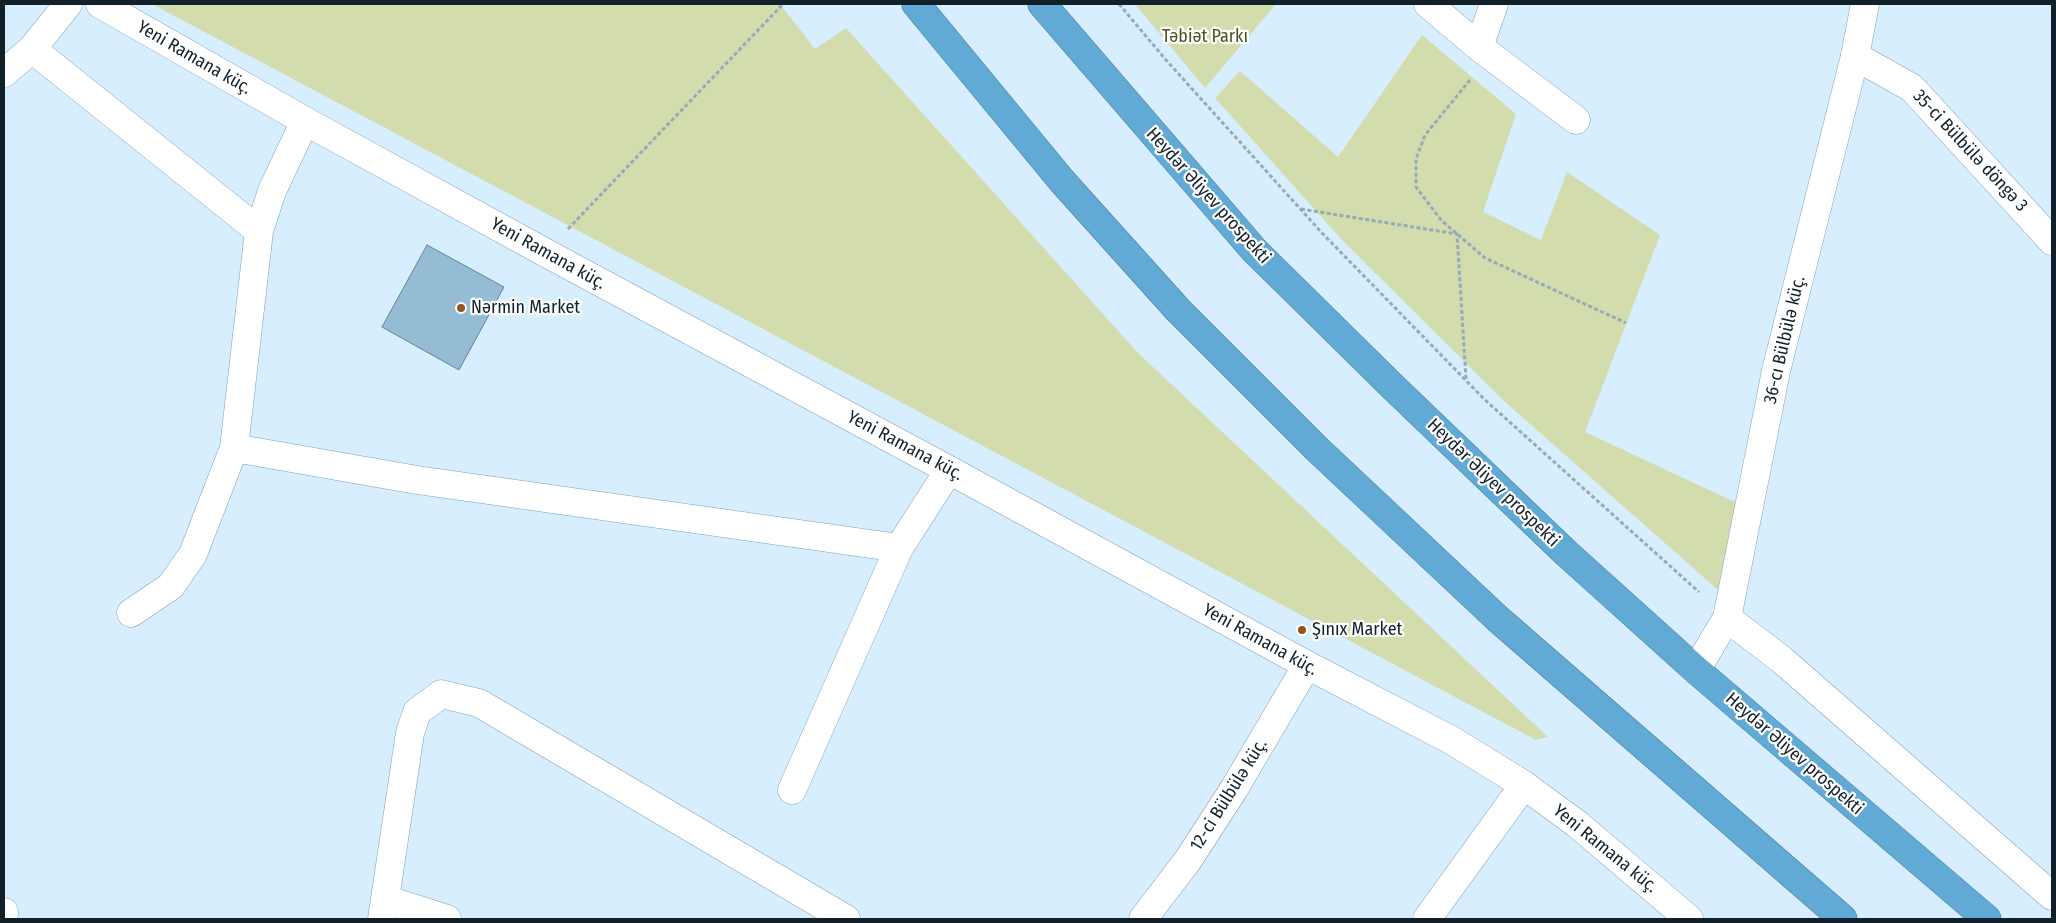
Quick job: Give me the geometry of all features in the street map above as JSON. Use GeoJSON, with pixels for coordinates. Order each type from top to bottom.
{"type":"FeatureCollection","features":[{"type":"Feature","properties":{"kind":"highway"},"geometry":{"type":"LineString","coordinates":[[916,4],[1075,195],[1178,310],[1317,449],[1498,620],[1843,919]]}},
{"type":"Feature","properties":{"kind":"highway","name":"Heydər Əliyev prospekti"},"geometry":{"type":"LineString","coordinates":[[1042,4],[1254,250],[1565,552],[1696,670],[1987,919]]}},
{"type":"Feature","properties":{"kind":"street"},"geometry":{"type":"LineString","coordinates":[[4,72],[32,48],[68,4]]}},
{"type":"Feature","properties":{"kind":"street","name":"Yeni Ramana küç."},"geometry":{"type":"LineString","coordinates":[[100,4],[546,253],[1307,665],[1453,742],[1524,785],[1577,824],[1688,919]]}},
{"type":"Feature","properties":{"kind":"street"},"geometry":{"type":"LineString","coordinates":[[1428,4],[1479,47],[1576,120]]}},
{"type":"Feature","properties":{"kind":"street"},"geometry":{"type":"LineString","coordinates":[[1479,47],[1494,4]]}},
{"type":"Feature","properties":{"kind":"street","name":"36-cı Bülbülə küç."},"geometry":{"type":"LineString","coordinates":[[1696,670],[1727,618],[1776,371],[1854,56],[1865,4]]}},
{"type":"Feature","properties":{"kind":"street"},"geometry":{"type":"LineString","coordinates":[[32,48],[259,231]]}},
{"type":"Feature","properties":{"kind":"street","name":"35-ci Bülbülə döngə 3"},"geometry":{"type":"LineString","coordinates":[[1854,56],[1912,88],[2052,241]]}},
{"type":"Feature","properties":{"kind":"street"},"geometry":{"type":"LineString","coordinates":[[131,613],[171,586],[193,554],[234,448],[259,231],[272,191],[305,120]]}},
{"type":"Feature","properties":{"kind":"street"},"geometry":{"type":"LineString","coordinates":[[234,448],[417,480],[898,548]]}},
{"type":"Feature","properties":{"kind":"street"},"geometry":{"type":"LineString","coordinates":[[792,790],[898,548],[949,470]]}},
{"type":"Feature","properties":{"kind":"street"},"geometry":{"type":"LineString","coordinates":[[1727,618],[1782,660],[2052,896]]}},
{"type":"Feature","properties":{"kind":"street","name":"12-ci Bülbülə küç."},"geometry":{"type":"LineString","coordinates":[[1143,919],[1188,860],[1234,790],[1307,665]]}},
{"type":"Feature","properties":{"kind":"street"},"geometry":{"type":"LineString","coordinates":[[447,919],[383,909],[410,733],[417,712],[441,694],[479,703],[846,919]]}},
{"type":"Feature","properties":{"kind":"street"},"geometry":{"type":"LineString","coordinates":[[1427,919],[1524,785]]}},
{"type":"Feature","properties":{"kind":"path"},"geometry":{"type":"LineString","coordinates":[[546,253],[783,4]]}},
{"type":"Feature","properties":{"kind":"path"},"geometry":{"type":"LineString","coordinates":[[1119,4],[1166,60],[1301,210],[1466,380],[1727,618]]}},
{"type":"Feature","properties":{"kind":"path"},"geometry":{"type":"LineString","coordinates":[[1479,47],[1473,78],[1426,135],[1416,159],[1416,188],[1441,220],[1485,258],[1626,323]]}},
{"type":"Feature","properties":{"kind":"path"},"geometry":{"type":"LineString","coordinates":[[1301,210],[1457,234]]}},
{"type":"Feature","properties":{"kind":"path"},"geometry":{"type":"LineString","coordinates":[[1457,234],[1466,380]]}},
{"type":"Feature","properties":{"kind":"green space"},"geometry":{"type":"Polygon","coordinates":[[[152,4],[780,4],[815,49],[846,28],[1138,353],[1548,737],[1536,740],[152,4]]]}},
{"type":"Feature","properties":{"kind":"green space","name":"Təbiət Parkı"},"geometry":{"type":"Polygon","coordinates":[[[1135,4],[1276,4],[1205,88],[1135,4]]]}},
{"type":"Feature","properties":{"kind":"green space"},"geometry":{"type":"Polygon","coordinates":[[[1422,35],[1516,114],[1483,212],[1541,240],[1567,172],[1660,235],[1585,432],[1741,505],[1726,597],[1504,401],[1342,240],[1215,98],[1240,71],[1338,157],[1422,35]]]}},
{"type":"Feature","properties":{"kind":"building"},"geometry":{"type":"Polygon","coordinates":[[[427,245],[504,287],[459,370],[382,327],[427,245]]]}},
{"type":"Feature","properties":{"kind":"place","name":"Nərmin Market"},"geometry":{"type":"Point","coordinates":[461,308]}},
{"type":"Feature","properties":{"kind":"place","name":"Şınıx Market"},"geometry":{"type":"Point","coordinates":[1302,630]}}]}
